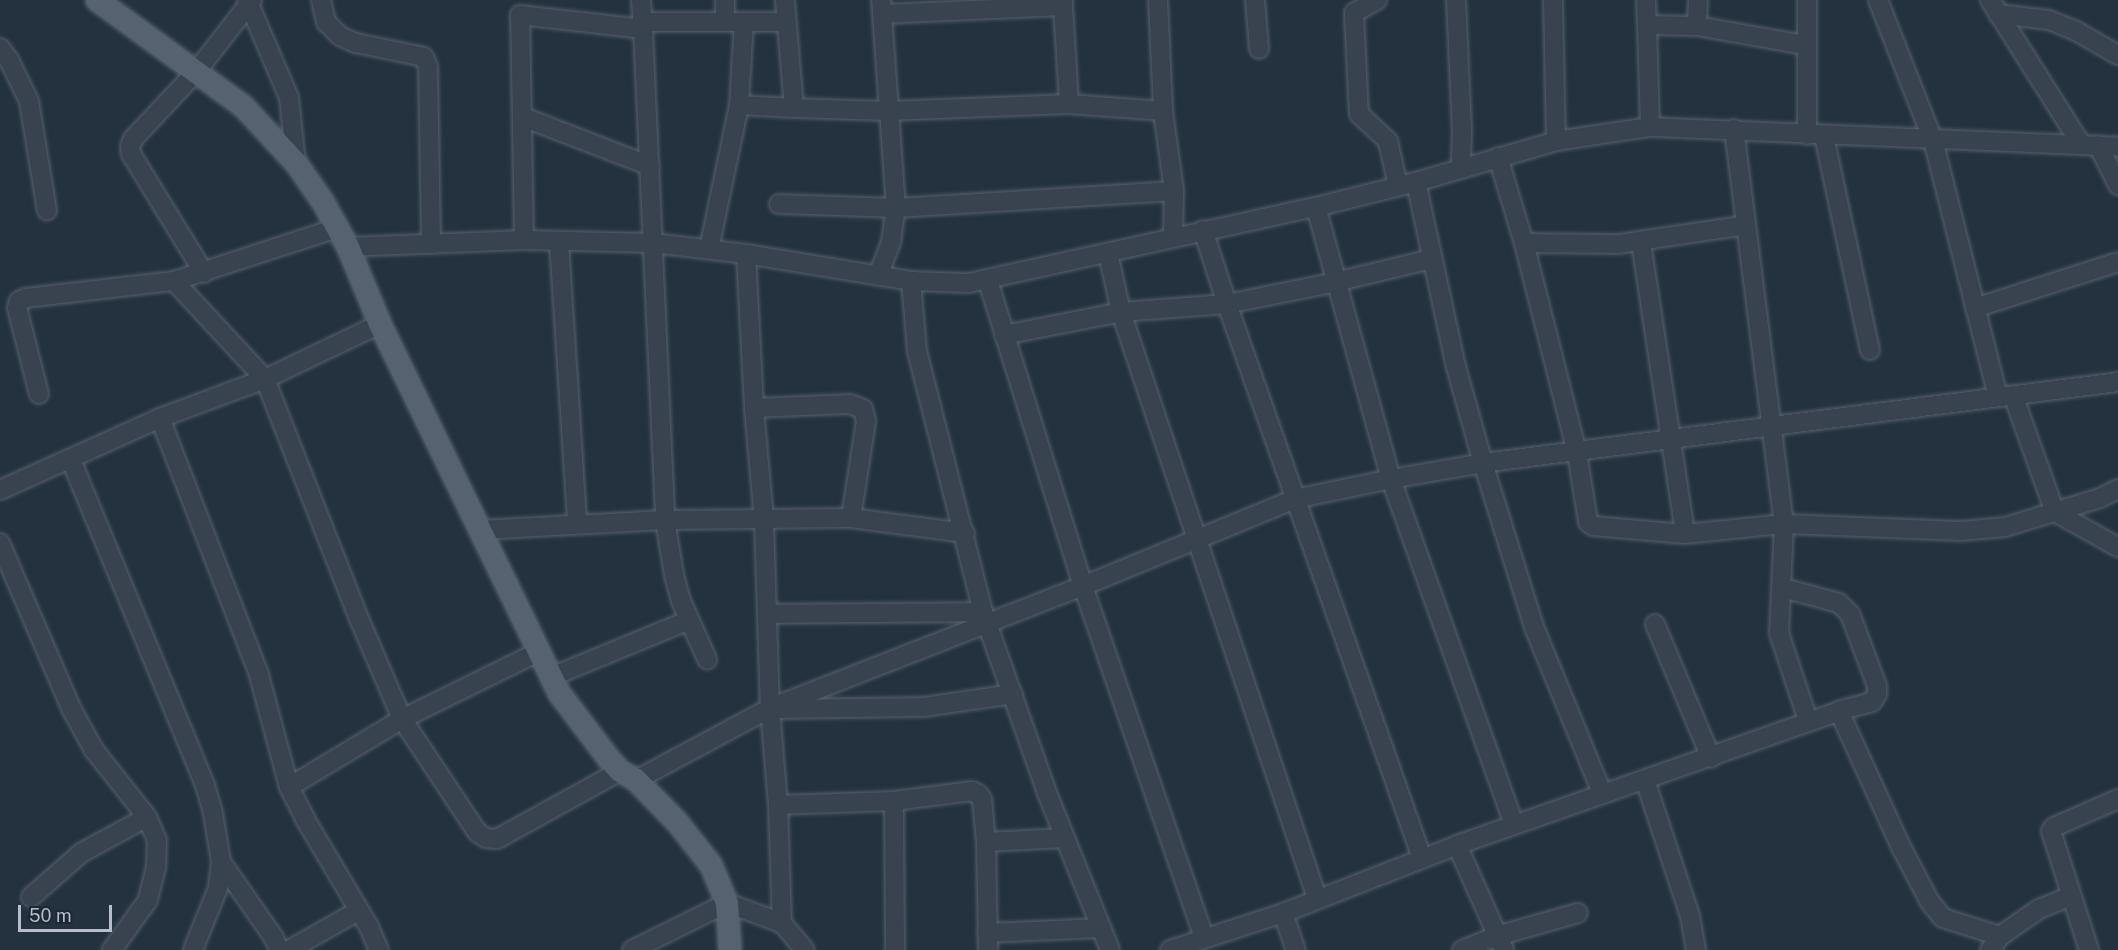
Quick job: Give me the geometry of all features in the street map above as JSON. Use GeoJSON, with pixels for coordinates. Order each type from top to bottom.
{"type":"FeatureCollection","features":[{"type":"Feature","properties":{"kind":"main road"},"geometry":{"type":"LineString","coordinates":[[97,0],[243,106],[297,163],[323,202],[551,677],[583,728],[701,850],[711,865],[728,903],[730,950]]}},
{"type":"Feature","properties":{"kind":"street"},"geometry":{"type":"LineString","coordinates":[[321,0],[326,22],[340,36],[356,43],[424,57],[428,67],[431,244]]}},
{"type":"Feature","properties":{"kind":"street"},"geometry":{"type":"LineString","coordinates":[[641,0],[665,520],[674,575],[689,621],[707,659]]}},
{"type":"Feature","properties":{"kind":"street"},"geometry":{"type":"LineString","coordinates":[[725,0],[725,21]]}},
{"type":"Feature","properties":{"kind":"street"},"geometry":{"type":"LineString","coordinates":[[785,0],[794,108]]}},
{"type":"Feature","properties":{"kind":"street"},"geometry":{"type":"LineString","coordinates":[[1158,0],[1163,111],[1174,191],[1173,236]]}},
{"type":"Feature","properties":{"kind":"street"},"geometry":{"type":"LineString","coordinates":[[1255,0],[1259,49]]}},
{"type":"Feature","properties":{"kind":"street"},"geometry":{"type":"LineString","coordinates":[[1377,0],[1354,13],[1359,114],[1388,141],[1407,184],[1432,259],[1456,367],[1483,463],[1534,627],[1602,793]]}},
{"type":"Feature","properties":{"kind":"street"},"geometry":{"type":"LineString","coordinates":[[1456,0],[1462,131],[1461,167]]}},
{"type":"Feature","properties":{"kind":"street"},"geometry":{"type":"LineString","coordinates":[[1553,0],[1556,141]]}},
{"type":"Feature","properties":{"kind":"street"},"geometry":{"type":"LineString","coordinates":[[1646,0],[1650,127]]}},
{"type":"Feature","properties":{"kind":"street"},"geometry":{"type":"LineString","coordinates":[[1697,26],[1698,0]]}},
{"type":"Feature","properties":{"kind":"street"},"geometry":{"type":"LineString","coordinates":[[1878,0],[1934,140],[1975,308],[2006,396],[2055,512],[2118,547]]}},
{"type":"Feature","properties":{"kind":"street"},"geometry":{"type":"LineString","coordinates":[[204,273],[131,154],[130,146],[132,139],[196,72],[250,1]]}},
{"type":"Feature","properties":{"kind":"street"},"geometry":{"type":"LineString","coordinates":[[250,1],[289,98],[297,163]]}},
{"type":"Feature","properties":{"kind":"street"},"geometry":{"type":"LineString","coordinates":[[1808,1],[1805,45],[1816,135],[1870,350]]}},
{"type":"Feature","properties":{"kind":"street"},"geometry":{"type":"LineString","coordinates":[[878,276],[891,242],[896,208],[887,111],[882,7],[1063,3],[1069,104]]}},
{"type":"Feature","properties":{"kind":"street"},"geometry":{"type":"LineString","coordinates":[[524,240],[519,7],[643,26],[725,21],[786,22]]}},
{"type":"Feature","properties":{"kind":"street"},"geometry":{"type":"LineString","coordinates":[[1994,7],[2049,20],[2078,32],[2118,56]]}},
{"type":"Feature","properties":{"kind":"street"},"geometry":{"type":"LineString","coordinates":[[1994,7],[2106,143],[2118,185]]}},
{"type":"Feature","properties":{"kind":"street"},"geometry":{"type":"LineString","coordinates":[[709,249],[739,105],[744,22]]}},
{"type":"Feature","properties":{"kind":"street"},"geometry":{"type":"LineString","coordinates":[[1647,25],[1697,26],[1805,45]]}},
{"type":"Feature","properties":{"kind":"street"},"geometry":{"type":"LineString","coordinates":[[0,48],[9,60],[29,101],[47,211]]}},
{"type":"Feature","properties":{"kind":"street"},"geometry":{"type":"LineString","coordinates":[[739,105],[887,111],[1069,104],[1163,111]]}},
{"type":"Feature","properties":{"kind":"street"},"geometry":{"type":"LineString","coordinates":[[523,117],[650,166]]}},
{"type":"Feature","properties":{"kind":"street"},"geometry":{"type":"LineString","coordinates":[[39,394],[17,308],[19,301],[26,298],[174,281],[342,238],[431,244],[524,240],[653,243],[746,254],[911,281],[969,284],[1173,236],[1316,207],[1407,184],[1556,141],[1650,127],[1734,129],[1934,140],[2106,143]]}},
{"type":"Feature","properties":{"kind":"street"},"geometry":{"type":"LineString","coordinates":[[1734,129],[1784,524],[1783,588],[1779,633],[1808,720]]}},
{"type":"Feature","properties":{"kind":"street"},"geometry":{"type":"LineString","coordinates":[[1498,157],[1524,243],[1577,453],[1586,515],[1588,522],[1593,526],[1684,534],[1784,524],[1961,531],[2005,527],[2118,489]]}},
{"type":"Feature","properties":{"kind":"street"},"geometry":{"type":"LineString","coordinates":[[779,204],[896,208],[1174,191]]}},
{"type":"Feature","properties":{"kind":"street"},"geometry":{"type":"LineString","coordinates":[[1316,207],[1391,479],[1514,825]]}},
{"type":"Feature","properties":{"kind":"street"},"geometry":{"type":"LineString","coordinates":[[1524,243],[1618,244],[1746,225]]}},
{"type":"Feature","properties":{"kind":"street"},"geometry":{"type":"LineString","coordinates":[[1203,230],[1295,500],[1422,858]]}},
{"type":"Feature","properties":{"kind":"street"},"geometry":{"type":"LineString","coordinates":[[559,242],[577,523]]}},
{"type":"Feature","properties":{"kind":"street"},"geometry":{"type":"LineString","coordinates":[[1641,242],[1672,440],[1684,534]]}},
{"type":"Feature","properties":{"kind":"street"},"geometry":{"type":"LineString","coordinates":[[1108,253],[1121,312],[1317,898]]}},
{"type":"Feature","properties":{"kind":"street"},"geometry":{"type":"LineString","coordinates":[[746,254],[754,408],[764,521],[770,708],[778,805],[782,923]]}},
{"type":"Feature","properties":{"kind":"street"},"geometry":{"type":"LineString","coordinates":[[1004,335],[1121,312],[1227,304],[1336,282],[1432,259]]}},
{"type":"Feature","properties":{"kind":"street"},"geometry":{"type":"LineString","coordinates":[[1975,308],[2118,262]]}},
{"type":"Feature","properties":{"kind":"street"},"geometry":{"type":"LineString","coordinates":[[174,281],[265,379],[360,621],[402,719],[477,832],[486,838],[497,839],[770,708],[985,618],[1083,586],[1295,500],[1391,479],[1483,463],[1577,453],[2118,382]]}},
{"type":"Feature","properties":{"kind":"street"},"geometry":{"type":"LineString","coordinates":[[911,281],[917,351],[985,618],[1065,838],[1110,950]]}},
{"type":"Feature","properties":{"kind":"street"},"geometry":{"type":"LineString","coordinates":[[988,281],[1083,586],[1203,938]]}},
{"type":"Feature","properties":{"kind":"street"},"geometry":{"type":"LineString","coordinates":[[0,490],[160,418],[265,379],[380,324]]}},
{"type":"Feature","properties":{"kind":"street"},"geometry":{"type":"LineString","coordinates":[[754,408],[850,404],[863,409],[866,421],[851,518]]}},
{"type":"Feature","properties":{"kind":"street"},"geometry":{"type":"LineString","coordinates":[[160,418],[259,675],[289,786],[305,819],[379,950]]}},
{"type":"Feature","properties":{"kind":"street"},"geometry":{"type":"LineString","coordinates":[[70,460],[206,785],[221,862],[218,888],[197,949]]}},
{"type":"Feature","properties":{"kind":"street"},"geometry":{"type":"LineString","coordinates":[[480,530],[665,520],[764,521],[851,518],[965,533]]}},
{"type":"Feature","properties":{"kind":"street"},"geometry":{"type":"LineString","coordinates":[[0,543],[72,710],[94,750],[147,818],[157,840],[156,867],[148,900],[112,950]]}},
{"type":"Feature","properties":{"kind":"street"},"geometry":{"type":"LineString","coordinates":[[1170,950],[1283,913],[1457,845],[1602,793],[1711,758],[1808,720],[1872,702],[1877,694],[1878,686],[1850,614],[1839,603],[1783,588]]}},
{"type":"Feature","properties":{"kind":"street"},"geometry":{"type":"LineString","coordinates":[[768,614],[985,618]]}},
{"type":"Feature","properties":{"kind":"street"},"geometry":{"type":"LineString","coordinates":[[551,677],[689,621]]}},
{"type":"Feature","properties":{"kind":"street"},"geometry":{"type":"LineString","coordinates":[[1655,624],[1711,758]]}},
{"type":"Feature","properties":{"kind":"street"},"geometry":{"type":"LineString","coordinates":[[289,786],[402,719],[538,652]]}},
{"type":"Feature","properties":{"kind":"street"},"geometry":{"type":"LineString","coordinates":[[770,708],[924,707],[1013,694]]}},
{"type":"Feature","properties":{"kind":"street"},"geometry":{"type":"LineString","coordinates":[[1839,711],[1901,847],[1930,902],[1943,918],[1995,943],[2039,909],[2072,896]]}},
{"type":"Feature","properties":{"kind":"street"},"geometry":{"type":"LineString","coordinates":[[1645,780],[1690,916],[1696,950]]}},
{"type":"Feature","properties":{"kind":"street"},"geometry":{"type":"LineString","coordinates":[[778,805],[894,801],[972,791],[982,799],[986,842],[988,942],[1101,928]]}},
{"type":"Feature","properties":{"kind":"street"},"geometry":{"type":"LineString","coordinates":[[2089,950],[2050,831],[2054,827],[2118,799]]}},
{"type":"Feature","properties":{"kind":"street"},"geometry":{"type":"LineString","coordinates":[[894,801],[895,950]]}},
{"type":"Feature","properties":{"kind":"street"},"geometry":{"type":"LineString","coordinates":[[32,897],[81,853],[147,818]]}},
{"type":"Feature","properties":{"kind":"street"},"geometry":{"type":"LineString","coordinates":[[986,842],[1065,838]]}},
{"type":"Feature","properties":{"kind":"street"},"geometry":{"type":"LineString","coordinates":[[1457,845],[1501,943]]}},
{"type":"Feature","properties":{"kind":"street"},"geometry":{"type":"LineString","coordinates":[[221,862],[274,938],[279,950]]}},
{"type":"Feature","properties":{"kind":"street"},"geometry":{"type":"LineString","coordinates":[[632,950],[728,903],[782,923],[805,950]]}},
{"type":"Feature","properties":{"kind":"street"},"geometry":{"type":"LineString","coordinates":[[290,950],[358,911]]}},
{"type":"Feature","properties":{"kind":"street"},"geometry":{"type":"LineString","coordinates":[[1283,913],[1296,950]]}},
{"type":"Feature","properties":{"kind":"street"},"geometry":{"type":"LineString","coordinates":[[1462,950],[1501,943],[1578,913]]}}]}
